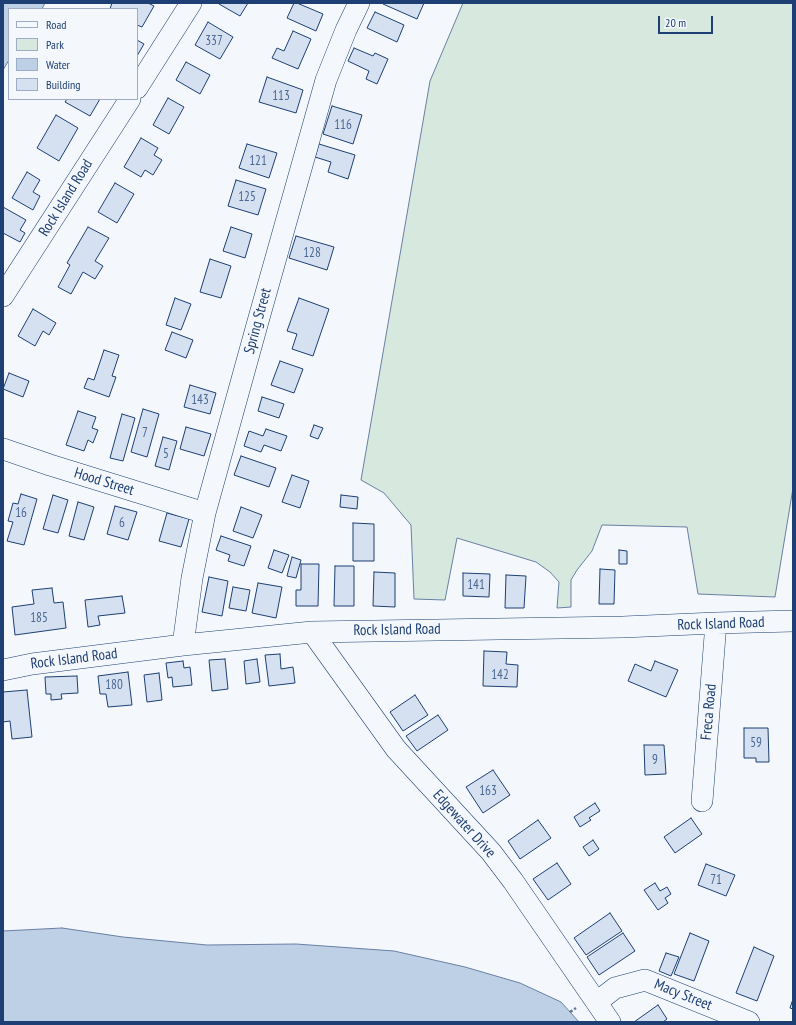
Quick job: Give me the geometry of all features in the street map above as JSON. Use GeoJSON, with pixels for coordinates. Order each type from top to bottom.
{"type":"FeatureCollection","features":[{"type":"Feature","properties":{"kind":"street"},"geometry":{"type":"LineString","coordinates":[[138,86],[191,3]]}},
{"type":"Feature","properties":{"kind":"street","name":"Spring Street"},"geometry":{"type":"LineString","coordinates":[[183,645],[192,578],[206,513],[307,143],[326,80],[346,30],[359,3]]}},
{"type":"Feature","properties":{"kind":"street","name":"Rock Island Road"},"geometry":{"type":"LineString","coordinates":[[3,296],[129,100]]}},
{"type":"Feature","properties":{"kind":"street","name":"Hood Street"},"geometry":{"type":"LineString","coordinates":[[3,449],[206,513]]}},
{"type":"Feature","properties":{"kind":"street","name":"Rock Island Road"},"geometry":{"type":"LineString","coordinates":[[3,670],[32,664],[183,645],[312,632],[623,627],[716,623],[793,622]]}},
{"type":"Feature","properties":{"kind":"street","name":"Freca Road"},"geometry":{"type":"LineString","coordinates":[[702,801],[716,623]]}},
{"type":"Feature","properties":{"kind":"street","name":"Edgewater Drive"},"geometry":{"type":"LineString","coordinates":[[312,632],[396,749],[491,852],[513,881],[588,1004],[610,1022]]}},
{"type":"Feature","properties":{"kind":"street","name":"Macy Street"},"geometry":{"type":"LineString","coordinates":[[588,1004],[615,988],[645,980],[749,1022]]}},
{"type":"Feature","properties":{"kind":"path"},"geometry":{"type":"LineString","coordinates":[[570,1012],[588,1004]]}},
{"type":"Feature","properties":{"kind":"green space"},"geometry":{"type":"Polygon","coordinates":[[[463,3],[793,3],[793,488],[775,597],[698,594],[687,527],[602,525],[592,551],[571,580],[571,607],[557,608],[559,582],[550,572],[536,562],[457,538],[445,600],[414,599],[411,525],[384,493],[361,480],[430,81],[463,3]]]}},
{"type":"Feature","properties":{"kind":"water"},"geometry":{"type":"Polygon","coordinates":[[[3,3],[45,3],[42,8],[8,8],[8,62],[3,70],[3,3]]]}},
{"type":"Feature","properties":{"kind":"water"},"geometry":{"type":"Polygon","coordinates":[[[62,928],[123,937],[207,945],[296,944],[394,951],[465,967],[520,983],[561,1002],[579,1022],[3,1022],[3,931],[62,928]]]}},
{"type":"Feature","properties":{"kind":"building"},"geometry":{"type":"Polygon","coordinates":[[[112,3],[148,3],[154,6],[142,27],[138,25],[138,8],[110,8],[112,3]]]}},
{"type":"Feature","properties":{"kind":"building"},"geometry":{"type":"Polygon","coordinates":[[[219,3],[248,3],[240,16],[219,3]]]}},
{"type":"Feature","properties":{"kind":"building"},"geometry":{"type":"Polygon","coordinates":[[[294,3],[323,14],[316,31],[287,18],[294,3]]]}},
{"type":"Feature","properties":{"kind":"building"},"geometry":{"type":"Polygon","coordinates":[[[424,3],[417,19],[383,4],[424,3]]]}},
{"type":"Feature","properties":{"kind":"building"},"geometry":{"type":"Polygon","coordinates":[[[375,12],[404,25],[397,42],[367,28],[375,12]]]}},
{"type":"Feature","properties":{"kind":"building"},"geometry":{"type":"Polygon","coordinates":[[[208,22],[233,37],[220,59],[195,45],[208,22]]]}},
{"type":"Feature","properties":{"kind":"building"},"geometry":{"type":"Polygon","coordinates":[[[293,31],[311,39],[298,69],[272,58],[277,48],[284,51],[293,31]]]}},
{"type":"Feature","properties":{"kind":"building"},"geometry":{"type":"Polygon","coordinates":[[[138,41],[144,44],[138,54],[138,41]]]}},
{"type":"Feature","properties":{"kind":"building"},"geometry":{"type":"Polygon","coordinates":[[[354,48],[373,56],[375,53],[388,59],[377,84],[366,79],[369,71],[348,61],[354,48]]]}},
{"type":"Feature","properties":{"kind":"building"},"geometry":{"type":"Polygon","coordinates":[[[186,62],[210,75],[200,94],[176,80],[186,62]]]}},
{"type":"Feature","properties":{"kind":"building"},"geometry":{"type":"Polygon","coordinates":[[[267,77],[303,90],[296,113],[259,102],[267,77]]]}},
{"type":"Feature","properties":{"kind":"building"},"geometry":{"type":"Polygon","coordinates":[[[168,98],[184,107],[169,134],[153,125],[168,98]]]}},
{"type":"Feature","properties":{"kind":"building"},"geometry":{"type":"Polygon","coordinates":[[[66,100],[99,100],[90,116],[65,102],[66,100]]]}},
{"type":"Feature","properties":{"kind":"building"},"geometry":{"type":"Polygon","coordinates":[[[332,106],[362,115],[353,144],[323,134],[332,106]]]}},
{"type":"Feature","properties":{"kind":"building"},"geometry":{"type":"Polygon","coordinates":[[[56,115],[78,128],[59,161],[37,148],[56,115]]]}},
{"type":"Feature","properties":{"kind":"building"},"geometry":{"type":"Polygon","coordinates":[[[141,138],[158,148],[154,155],[162,160],[153,175],[145,170],[141,177],[124,167],[141,138]]]}},
{"type":"Feature","properties":{"kind":"building"},"geometry":{"type":"Polygon","coordinates":[[[247,144],[277,153],[269,178],[239,168],[247,144]]]}},
{"type":"Feature","properties":{"kind":"building"},"geometry":{"type":"Polygon","coordinates":[[[319,144],[355,155],[348,179],[328,172],[331,162],[315,157],[319,144]]]}},
{"type":"Feature","properties":{"kind":"building"},"geometry":{"type":"Polygon","coordinates":[[[27,172],[40,180],[33,192],[40,196],[33,210],[12,198],[27,172]]]}},
{"type":"Feature","properties":{"kind":"building"},"geometry":{"type":"Polygon","coordinates":[[[236,180],[266,189],[258,215],[228,206],[236,180]]]}},
{"type":"Feature","properties":{"kind":"building"},"geometry":{"type":"Polygon","coordinates":[[[115,183],[134,194],[117,223],[98,212],[115,183]]]}},
{"type":"Feature","properties":{"kind":"building"},"geometry":{"type":"Polygon","coordinates":[[[3,207],[26,220],[20,230],[25,233],[20,242],[3,233],[3,207]]]}},
{"type":"Feature","properties":{"kind":"building"},"geometry":{"type":"Polygon","coordinates":[[[88,227],[109,238],[95,261],[103,266],[95,279],[83,272],[71,294],[58,287],[70,265],[67,263],[88,227]]]}},
{"type":"Feature","properties":{"kind":"building"},"geometry":{"type":"Polygon","coordinates":[[[231,227],[252,234],[245,258],[223,251],[231,227]]]}},
{"type":"Feature","properties":{"kind":"building"},"geometry":{"type":"Polygon","coordinates":[[[296,236],[334,247],[327,270],[289,258],[296,236]]]}},
{"type":"Feature","properties":{"kind":"building"},"geometry":{"type":"Polygon","coordinates":[[[210,259],[231,266],[221,298],[200,292],[210,259]]]}},
{"type":"Feature","properties":{"kind":"building"},"geometry":{"type":"Polygon","coordinates":[[[175,298],[191,304],[181,330],[166,325],[175,298]]]}},
{"type":"Feature","properties":{"kind":"building"},"geometry":{"type":"Polygon","coordinates":[[[299,298],[329,309],[313,356],[292,349],[297,334],[287,331],[299,298]]]}},
{"type":"Feature","properties":{"kind":"building"},"geometry":{"type":"Polygon","coordinates":[[[33,309],[56,323],[49,335],[43,331],[35,346],[18,336],[33,309]]]}},
{"type":"Feature","properties":{"kind":"building"},"geometry":{"type":"Polygon","coordinates":[[[172,332],[193,340],[186,358],[165,350],[172,332]]]}},
{"type":"Feature","properties":{"kind":"building"},"geometry":{"type":"Polygon","coordinates":[[[104,350],[119,355],[112,376],[116,377],[109,397],[84,388],[88,378],[94,380],[104,350]]]}},
{"type":"Feature","properties":{"kind":"building"},"geometry":{"type":"Polygon","coordinates":[[[280,361],[303,369],[294,393],[271,385],[280,361]]]}},
{"type":"Feature","properties":{"kind":"building"},"geometry":{"type":"Polygon","coordinates":[[[9,373],[29,381],[23,397],[3,389],[9,373]]]}},
{"type":"Feature","properties":{"kind":"building"},"geometry":{"type":"Polygon","coordinates":[[[190,385],[216,393],[210,414],[184,407],[190,385]]]}},
{"type":"Feature","properties":{"kind":"building"},"geometry":{"type":"Polygon","coordinates":[[[262,397],[284,404],[279,418],[258,411],[262,397]]]}},
{"type":"Feature","properties":{"kind":"building"},"geometry":{"type":"Polygon","coordinates":[[[143,409],[159,414],[147,457],[131,452],[143,409]]]}},
{"type":"Feature","properties":{"kind":"building"},"geometry":{"type":"Polygon","coordinates":[[[78,411],[96,417],[92,428],[98,430],[93,443],[88,440],[84,451],[66,445],[78,411]]]}},
{"type":"Feature","properties":{"kind":"building"},"geometry":{"type":"Polygon","coordinates":[[[122,414],[135,418],[123,461],[110,458],[122,414]]]}},
{"type":"Feature","properties":{"kind":"building"},"geometry":{"type":"Polygon","coordinates":[[[314,425],[323,428],[318,439],[310,436],[314,425]]]}},
{"type":"Feature","properties":{"kind":"building"},"geometry":{"type":"Polygon","coordinates":[[[186,427],[211,434],[204,456],[180,449],[186,427]]]}},
{"type":"Feature","properties":{"kind":"building"},"geometry":{"type":"Polygon","coordinates":[[[266,429],[287,436],[281,451],[264,445],[261,452],[244,446],[249,431],[263,436],[266,429]]]}},
{"type":"Feature","properties":{"kind":"building"},"geometry":{"type":"Polygon","coordinates":[[[163,437],[177,441],[169,470],[155,466],[163,437]]]}},
{"type":"Feature","properties":{"kind":"building"},"geometry":{"type":"Polygon","coordinates":[[[241,456],[276,468],[269,487],[234,475],[241,456]]]}},
{"type":"Feature","properties":{"kind":"building"},"geometry":{"type":"Polygon","coordinates":[[[292,475],[309,481],[300,508],[282,502],[292,475]]]}},
{"type":"Feature","properties":{"kind":"building"},"geometry":{"type":"Polygon","coordinates":[[[21,494],[37,499],[24,545],[7,541],[13,522],[8,521],[13,503],[18,504],[21,494]]]}},
{"type":"Feature","properties":{"kind":"building"},"geometry":{"type":"Polygon","coordinates":[[[53,495],[68,500],[58,533],[43,529],[53,495]]]}},
{"type":"Feature","properties":{"kind":"building"},"geometry":{"type":"Polygon","coordinates":[[[341,495],[358,497],[357,509],[340,507],[341,495]]]}},
{"type":"Feature","properties":{"kind":"building"},"geometry":{"type":"Polygon","coordinates":[[[78,502],[94,507],[84,540],[69,536],[78,502]]]}},
{"type":"Feature","properties":{"kind":"building"},"geometry":{"type":"Polygon","coordinates":[[[115,506],[137,512],[128,540],[107,534],[115,506]]]}},
{"type":"Feature","properties":{"kind":"building"},"geometry":{"type":"Polygon","coordinates":[[[241,507],[262,515],[253,538],[233,531],[241,507]]]}},
{"type":"Feature","properties":{"kind":"building"},"geometry":{"type":"Polygon","coordinates":[[[167,513],[189,519],[181,547],[159,541],[167,513]]]}},
{"type":"Feature","properties":{"kind":"building"},"geometry":{"type":"Polygon","coordinates":[[[353,523],[374,524],[374,561],[353,561],[353,523]]]}},
{"type":"Feature","properties":{"kind":"building"},"geometry":{"type":"Polygon","coordinates":[[[221,536],[251,546],[244,566],[228,561],[230,555],[216,550],[221,536]]]}},
{"type":"Feature","properties":{"kind":"building"},"geometry":{"type":"Polygon","coordinates":[[[274,550],[289,555],[282,573],[268,568],[274,550]]]}},
{"type":"Feature","properties":{"kind":"building"},"geometry":{"type":"Polygon","coordinates":[[[619,550],[627,551],[627,564],[619,564],[619,550]]]}},
{"type":"Feature","properties":{"kind":"building"},"geometry":{"type":"Polygon","coordinates":[[[292,557],[301,560],[296,578],[287,576],[292,557]]]}},
{"type":"Feature","properties":{"kind":"building"},"geometry":{"type":"Polygon","coordinates":[[[301,564],[319,564],[318,606],[296,606],[296,590],[301,590],[301,564]]]}},
{"type":"Feature","properties":{"kind":"building"},"geometry":{"type":"Polygon","coordinates":[[[335,566],[354,566],[354,606],[334,606],[335,566]]]}},
{"type":"Feature","properties":{"kind":"building"},"geometry":{"type":"Polygon","coordinates":[[[600,569],[615,570],[614,604],[599,604],[600,569]]]}},
{"type":"Feature","properties":{"kind":"building"},"geometry":{"type":"Polygon","coordinates":[[[374,572],[395,573],[395,607],[373,606],[374,572]]]}},
{"type":"Feature","properties":{"kind":"building"},"geometry":{"type":"Polygon","coordinates":[[[463,573],[490,574],[489,597],[463,596],[463,573]]]}},
{"type":"Feature","properties":{"kind":"building"},"geometry":{"type":"Polygon","coordinates":[[[506,575],[526,576],[524,608],[505,608],[506,575]]]}},
{"type":"Feature","properties":{"kind":"building"},"geometry":{"type":"Polygon","coordinates":[[[209,577],[228,581],[222,616],[202,612],[209,577]]]}},
{"type":"Feature","properties":{"kind":"building"},"geometry":{"type":"Polygon","coordinates":[[[258,583],[282,587],[276,618],[252,613],[258,583]]]}},
{"type":"Feature","properties":{"kind":"building"},"geometry":{"type":"Polygon","coordinates":[[[233,587],[250,590],[246,611],[229,608],[233,587]]]}},
{"type":"Feature","properties":{"kind":"building"},"geometry":{"type":"Polygon","coordinates":[[[52,588],[54,603],[63,602],[66,628],[15,635],[12,607],[34,604],[32,590],[52,588]]]}},
{"type":"Feature","properties":{"kind":"building"},"geometry":{"type":"Polygon","coordinates":[[[122,596],[125,613],[98,616],[100,625],[88,627],[85,600],[122,596]]]}},
{"type":"Feature","properties":{"kind":"building"},"geometry":{"type":"Polygon","coordinates":[[[484,651],[507,652],[506,664],[518,665],[517,687],[483,686],[484,651]]]}},
{"type":"Feature","properties":{"kind":"building"},"geometry":{"type":"Polygon","coordinates":[[[280,654],[281,669],[293,667],[295,683],[269,686],[265,655],[280,654]]]}},
{"type":"Feature","properties":{"kind":"building"},"geometry":{"type":"Polygon","coordinates":[[[225,659],[228,689],[212,691],[209,660],[225,659]]]}},
{"type":"Feature","properties":{"kind":"building"},"geometry":{"type":"Polygon","coordinates":[[[257,659],[260,682],[246,684],[244,661],[257,659]]]}},
{"type":"Feature","properties":{"kind":"building"},"geometry":{"type":"Polygon","coordinates":[[[183,661],[184,668],[190,667],[192,685],[173,687],[172,677],[168,678],[166,663],[183,661]]]}},
{"type":"Feature","properties":{"kind":"building"},"geometry":{"type":"Polygon","coordinates":[[[655,661],[678,670],[666,697],[628,681],[635,664],[651,671],[655,661]]]}},
{"type":"Feature","properties":{"kind":"building"},"geometry":{"type":"Polygon","coordinates":[[[128,672],[132,705],[108,707],[106,694],[100,694],[98,676],[128,672]]]}},
{"type":"Feature","properties":{"kind":"building"},"geometry":{"type":"Polygon","coordinates":[[[159,673],[162,700],[147,702],[144,675],[159,673]]]}},
{"type":"Feature","properties":{"kind":"building"},"geometry":{"type":"Polygon","coordinates":[[[77,676],[78,693],[61,694],[62,699],[51,700],[51,694],[46,694],[45,677],[77,676]]]}},
{"type":"Feature","properties":{"kind":"building"},"geometry":{"type":"Polygon","coordinates":[[[27,690],[32,737],[12,739],[10,721],[3,722],[3,692],[27,690]]]}},
{"type":"Feature","properties":{"kind":"building"},"geometry":{"type":"Polygon","coordinates":[[[415,695],[428,715],[403,731],[390,712],[415,695]]]}},
{"type":"Feature","properties":{"kind":"building"},"geometry":{"type":"Polygon","coordinates":[[[438,715],[448,730],[417,751],[406,736],[438,715]]]}},
{"type":"Feature","properties":{"kind":"building"},"geometry":{"type":"Polygon","coordinates":[[[744,728],[768,728],[769,762],[756,762],[756,758],[744,758],[744,728]]]}},
{"type":"Feature","properties":{"kind":"building"},"geometry":{"type":"Polygon","coordinates":[[[644,745],[664,745],[666,774],[645,775],[644,745]]]}},
{"type":"Feature","properties":{"kind":"building"},"geometry":{"type":"Polygon","coordinates":[[[493,770],[510,795],[483,813],[466,787],[493,770]]]}},
{"type":"Feature","properties":{"kind":"building"},"geometry":{"type":"Polygon","coordinates":[[[595,803],[600,811],[589,818],[591,820],[580,827],[574,817],[595,803]]]}},
{"type":"Feature","properties":{"kind":"building"},"geometry":{"type":"Polygon","coordinates":[[[691,818],[702,834],[675,853],[664,837],[691,818]]]}},
{"type":"Feature","properties":{"kind":"building"},"geometry":{"type":"Polygon","coordinates":[[[538,820],[551,838],[520,859],[508,841],[538,820]]]}},
{"type":"Feature","properties":{"kind":"building"},"geometry":{"type":"Polygon","coordinates":[[[593,840],[599,849],[589,856],[583,847],[593,840]]]}},
{"type":"Feature","properties":{"kind":"building"},"geometry":{"type":"Polygon","coordinates":[[[557,863],[571,884],[548,900],[533,879],[557,863]]]}},
{"type":"Feature","properties":{"kind":"building"},"geometry":{"type":"Polygon","coordinates":[[[706,864],[735,875],[726,896],[698,885],[706,864]]]}},
{"type":"Feature","properties":{"kind":"building"},"geometry":{"type":"Polygon","coordinates":[[[655,883],[660,891],[667,887],[671,894],[665,898],[668,903],[658,910],[644,890],[655,883]]]}},
{"type":"Feature","properties":{"kind":"building"},"geometry":{"type":"Polygon","coordinates":[[[610,913],[622,931],[586,955],[574,938],[610,913]]]}},
{"type":"Feature","properties":{"kind":"building"},"geometry":{"type":"Polygon","coordinates":[[[623,933],[635,951],[599,975],[587,957],[623,933]]]}},
{"type":"Feature","properties":{"kind":"building"},"geometry":{"type":"Polygon","coordinates":[[[690,933],[709,941],[694,981],[674,974],[690,933]]]}},
{"type":"Feature","properties":{"kind":"building"},"geometry":{"type":"Polygon","coordinates":[[[754,947],[774,956],[757,1001],[736,993],[754,947]]]}},
{"type":"Feature","properties":{"kind":"building"},"geometry":{"type":"Polygon","coordinates":[[[666,953],[679,957],[671,976],[659,971],[666,953]]]}},
{"type":"Feature","properties":{"kind":"building"},"geometry":{"type":"Polygon","coordinates":[[[793,999],[793,1009],[790,1008],[793,999]]]}},
{"type":"Feature","properties":{"kind":"building"},"geometry":{"type":"Polygon","coordinates":[[[658,1005],[667,1019],[663,1022],[634,1022],[658,1005]]]}}]}
